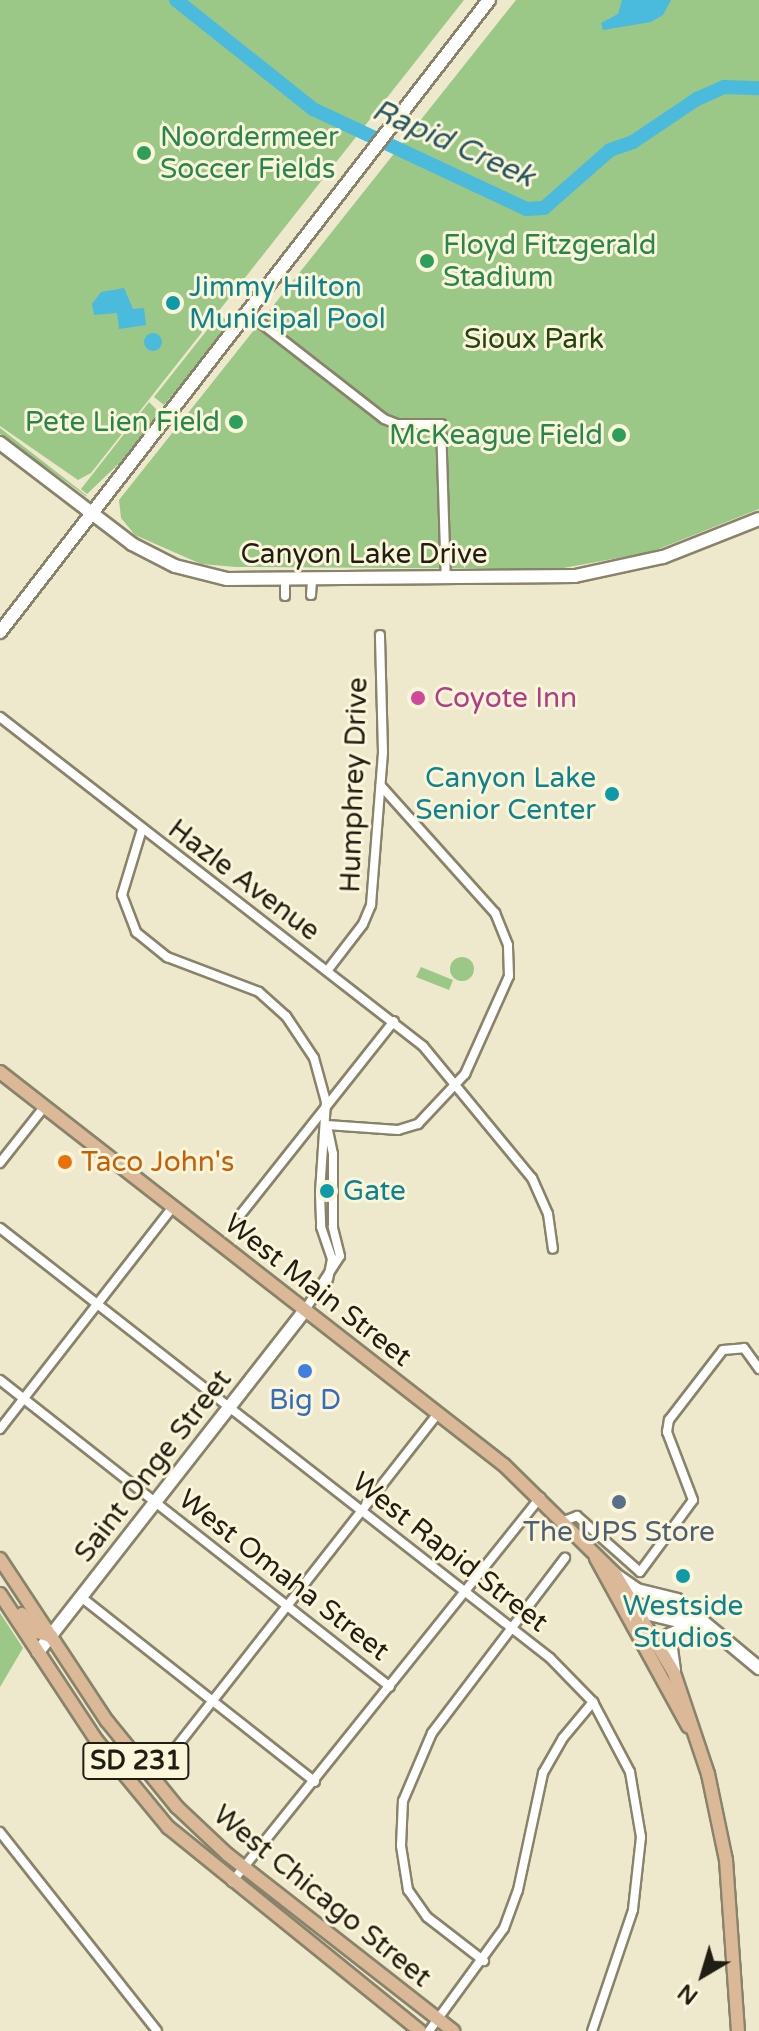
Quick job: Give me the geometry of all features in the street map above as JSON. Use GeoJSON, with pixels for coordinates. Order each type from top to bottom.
{"type":"FeatureCollection","features":[{"type":"Feature","properties":{"kind":"main road","name":"West Main Street"},"geometry":{"type":"LineString","coordinates":[[0,1072],[540,1497],[597,1562],[615,1574]]}},
{"type":"Feature","properties":{"kind":"main road","name":"West Chicago Street"},"geometry":{"type":"LineString","coordinates":[[0,1559],[137,1762],[194,1824],[453,2031]]}},
{"type":"Feature","properties":{"kind":"main road"},"geometry":{"type":"LineString","coordinates":[[597,1562],[690,1729]]}},
{"type":"Feature","properties":{"kind":"main road"},"geometry":{"type":"LineString","coordinates":[[615,1574],[674,1673],[690,1729],[708,1774],[726,1860],[738,2031]]}},
{"type":"Feature","properties":{"kind":"main road"},"geometry":{"type":"LineString","coordinates":[[0,1582],[33,1628],[51,1636]]}},
{"type":"Feature","properties":{"kind":"main road","name":"West Chicago Street"},"geometry":{"type":"LineString","coordinates":[[0,1594],[110,1759],[168,1827],[231,1882],[420,2031]]}},
{"type":"Feature","properties":{"kind":"main road"},"geometry":{"type":"LineString","coordinates":[[38,1652],[61,1663],[105,1729],[137,1762]]}},
{"type":"Feature","properties":{"kind":"main road"},"geometry":{"type":"LineString","coordinates":[[168,1827],[223,1867],[244,1867]]}},
{"type":"Feature","properties":{"kind":"main road"},"geometry":{"type":"LineString","coordinates":[[231,1882],[251,1881],[312,1920]]}},
{"type":"Feature","properties":{"kind":"main road"},"geometry":{"type":"LineString","coordinates":[[362,1985],[424,2024],[438,2020]]}},
{"type":"Feature","properties":{"kind":"street"},"geometry":{"type":"LineString","coordinates":[[0,632],[489,0]]}},
{"type":"Feature","properties":{"kind":"street"},"geometry":{"type":"LineString","coordinates":[[248,313],[384,419],[397,424],[441,424],[446,579]]}},
{"type":"Feature","properties":{"kind":"street","name":"Canyon Lake Drive"},"geometry":{"type":"LineString","coordinates":[[0,443],[92,515],[175,566],[227,579],[557,578],[612,570],[663,557],[759,519]]}},
{"type":"Feature","properties":{"kind":"street"},"geometry":{"type":"LineString","coordinates":[[285,581],[285,596]]}},
{"type":"Feature","properties":{"kind":"street"},"geometry":{"type":"LineString","coordinates":[[311,595],[312,581]]}},
{"type":"Feature","properties":{"kind":"street","name":"Humphrey Drive"},"geometry":{"type":"LineString","coordinates":[[327,971],[371,910],[381,786],[380,635]]}},
{"type":"Feature","properties":{"kind":"street","name":"Hazle Avenue"},"geometry":{"type":"LineString","coordinates":[[0,717],[394,1021],[455,1083],[536,1184],[550,1222],[553,1249]]}},
{"type":"Feature","properties":{"kind":"street"},"geometry":{"type":"LineString","coordinates":[[327,1125],[406,1130],[455,1083],[502,999],[510,968],[508,945],[489,905],[381,786]]}},
{"type":"Feature","properties":{"kind":"street"},"geometry":{"type":"LineString","coordinates":[[142,829],[124,882],[122,902],[131,924],[167,957],[235,979],[278,1007],[314,1058],[326,1106],[333,1154],[333,1227],[340,1256],[328,1279],[305,1310]]}},
{"type":"Feature","properties":{"kind":"street"},"geometry":{"type":"LineString","coordinates":[[241,1214],[394,1021]]}},
{"type":"Feature","properties":{"kind":"street"},"geometry":{"type":"LineString","coordinates":[[0,1163],[45,1106]]}},
{"type":"Feature","properties":{"kind":"street"},"geometry":{"type":"LineString","coordinates":[[327,1125],[319,1168],[321,1227],[332,1259],[328,1279]]}},
{"type":"Feature","properties":{"kind":"street"},"geometry":{"type":"LineString","coordinates":[[0,1429],[173,1207]]}},
{"type":"Feature","properties":{"kind":"street","name":"West Rapid Street"},"geometry":{"type":"LineString","coordinates":[[0,1228],[563,1669],[593,1702],[630,1772],[641,1837],[633,1910],[592,2031]]}},
{"type":"Feature","properties":{"kind":"street","name":"Saint Onge Street"},"geometry":{"type":"LineString","coordinates":[[38,1652],[305,1310]]}},
{"type":"Feature","properties":{"kind":"street"},"geometry":{"type":"LineString","coordinates":[[564,1521],[574,1514],[640,1572],[693,1500],[667,1432],[669,1420],[723,1350],[744,1348],[759,1369]]}},
{"type":"Feature","properties":{"kind":"street","name":"West Omaha Street"},"geometry":{"type":"LineString","coordinates":[[0,1380],[390,1687]]}},
{"type":"Feature","properties":{"kind":"street"},"geometry":{"type":"LineString","coordinates":[[167,1759],[438,1414]]}},
{"type":"Feature","properties":{"kind":"street"},"geometry":{"type":"LineString","coordinates":[[231,1882],[315,1782],[540,1497]]}},
{"type":"Feature","properties":{"kind":"street"},"geometry":{"type":"LineString","coordinates":[[597,1562],[609,1547]]}},
{"type":"Feature","properties":{"kind":"street"},"geometry":{"type":"LineString","coordinates":[[484,1961],[412,1899],[403,1868],[402,1817],[410,1776],[425,1743],[565,1558]]}},
{"type":"Feature","properties":{"kind":"street","name":"West Main Street"},"geometry":{"type":"LineString","coordinates":[[597,1562],[639,1612],[704,1628]]}},
{"type":"Feature","properties":{"kind":"street","name":"West Main Street"},"geometry":{"type":"LineString","coordinates":[[615,1574],[637,1590],[677,1600],[704,1628],[759,1668]]}},
{"type":"Feature","properties":{"kind":"street"},"geometry":{"type":"LineString","coordinates":[[81,1597],[315,1782]]}},
{"type":"Feature","properties":{"kind":"street"},"geometry":{"type":"LineString","coordinates":[[636,1630],[639,1612],[652,1600],[677,1600]]}},
{"type":"Feature","properties":{"kind":"street"},"geometry":{"type":"LineString","coordinates":[[674,1673],[669,1635],[679,1627],[704,1628]]}},
{"type":"Feature","properties":{"kind":"street"},"geometry":{"type":"LineString","coordinates":[[429,2031],[484,1961],[514,1904],[543,1773],[563,1738],[593,1702]]}},
{"type":"Feature","properties":{"kind":"street"},"geometry":{"type":"LineString","coordinates":[[0,1832],[157,2031]]}},
{"type":"Feature","properties":{"kind":"green space"},"geometry":{"type":"Polygon","coordinates":[[[0,0],[464,0],[91,473],[78,480],[0,426],[0,0]]]}},
{"type":"Feature","properties":{"kind":"green space","name":"Sioux Park"},"geometry":{"type":"Polygon","coordinates":[[[516,0],[759,0],[759,509],[651,552],[558,569],[236,567],[201,564],[135,535],[121,518],[119,500],[516,0]]]}},
{"type":"Feature","properties":{"kind":"green space"},"geometry":{"type":"Polygon","coordinates":[[[219,315],[231,323],[164,405],[154,397],[219,315]]]}},
{"type":"Feature","properties":{"kind":"green space"},"geometry":{"type":"Polygon","coordinates":[[[149,402],[160,413],[131,452],[87,494],[81,489],[149,402]]]}},
{"type":"Feature","properties":{"kind":"green space"},"geometry":{"type":"Polygon","coordinates":[[[0,428],[86,495],[87,497],[0,434],[0,428]]]}},
{"type":"Feature","properties":{"kind":"green space"},"geometry":{"type":"Polygon","coordinates":[[[462,957],[470,961],[474,969],[470,977],[462,981],[454,977],[450,969],[454,961],[462,957]]]}},
{"type":"Feature","properties":{"kind":"green space"},"geometry":{"type":"Polygon","coordinates":[[[421,967],[453,980],[449,990],[416,977],[421,967]]]}},
{"type":"Feature","properties":{"kind":"green space"},"geometry":{"type":"Polygon","coordinates":[[[0,1613],[23,1648],[0,1687],[0,1613]]]}},
{"type":"Feature","properties":{"kind":"water"},"geometry":{"type":"Polygon","coordinates":[[[622,0],[671,0],[663,15],[651,22],[603,30],[601,23],[618,14],[622,0]]]}},
{"type":"Feature","properties":{"kind":"water"},"geometry":{"type":"Polygon","coordinates":[[[124,288],[133,309],[144,308],[146,325],[119,329],[117,313],[94,315],[92,304],[101,292],[124,288]]]}},
{"type":"Feature","properties":{"kind":"water"},"geometry":{"type":"Polygon","coordinates":[[[153,333],[162,342],[153,351],[144,342],[153,333]]]}},
{"type":"Feature","properties":{"kind":"waterway","name":"Rapid Creek"},"geometry":{"type":"LineString","coordinates":[[176,0],[313,109],[526,209],[544,208],[610,150],[633,142],[697,99],[724,87],[759,88]]}},
{"type":"Feature","properties":{"kind":"place","name":"Noordermeer Soccer Fields"},"geometry":{"type":"Point","coordinates":[144,153]}},
{"type":"Feature","properties":{"kind":"place","name":"Floyd Fitzgerald Stadium"},"geometry":{"type":"Point","coordinates":[427,261]}},
{"type":"Feature","properties":{"kind":"place","name":"Jimmy Hilton Municipal Pool"},"geometry":{"type":"Point","coordinates":[173,303]}},
{"type":"Feature","properties":{"kind":"place","name":"Pete Lien Field"},"geometry":{"type":"Point","coordinates":[236,422]}},
{"type":"Feature","properties":{"kind":"place","name":"McKeague Field"},"geometry":{"type":"Point","coordinates":[619,435]}},
{"type":"Feature","properties":{"kind":"place","name":"Coyote Inn"},"geometry":{"type":"Point","coordinates":[418,698]}},
{"type":"Feature","properties":{"kind":"place","name":"Canyon Lake Senior Center"},"geometry":{"type":"Point","coordinates":[612,794]}},
{"type":"Feature","properties":{"kind":"place","name":"Taco John's"},"geometry":{"type":"Point","coordinates":[65,1162]}},
{"type":"Feature","properties":{"kind":"place","name":"Gate"},"geometry":{"type":"Point","coordinates":[327,1191]}},
{"type":"Feature","properties":{"kind":"place","name":"Big D"},"geometry":{"type":"Point","coordinates":[305,1371]}},
{"type":"Feature","properties":{"kind":"place","name":"The UPS Store"},"geometry":{"type":"Point","coordinates":[619,1502]}},
{"type":"Feature","properties":{"kind":"place","name":"Westside Studios"},"geometry":{"type":"Point","coordinates":[683,1576]}}]}
